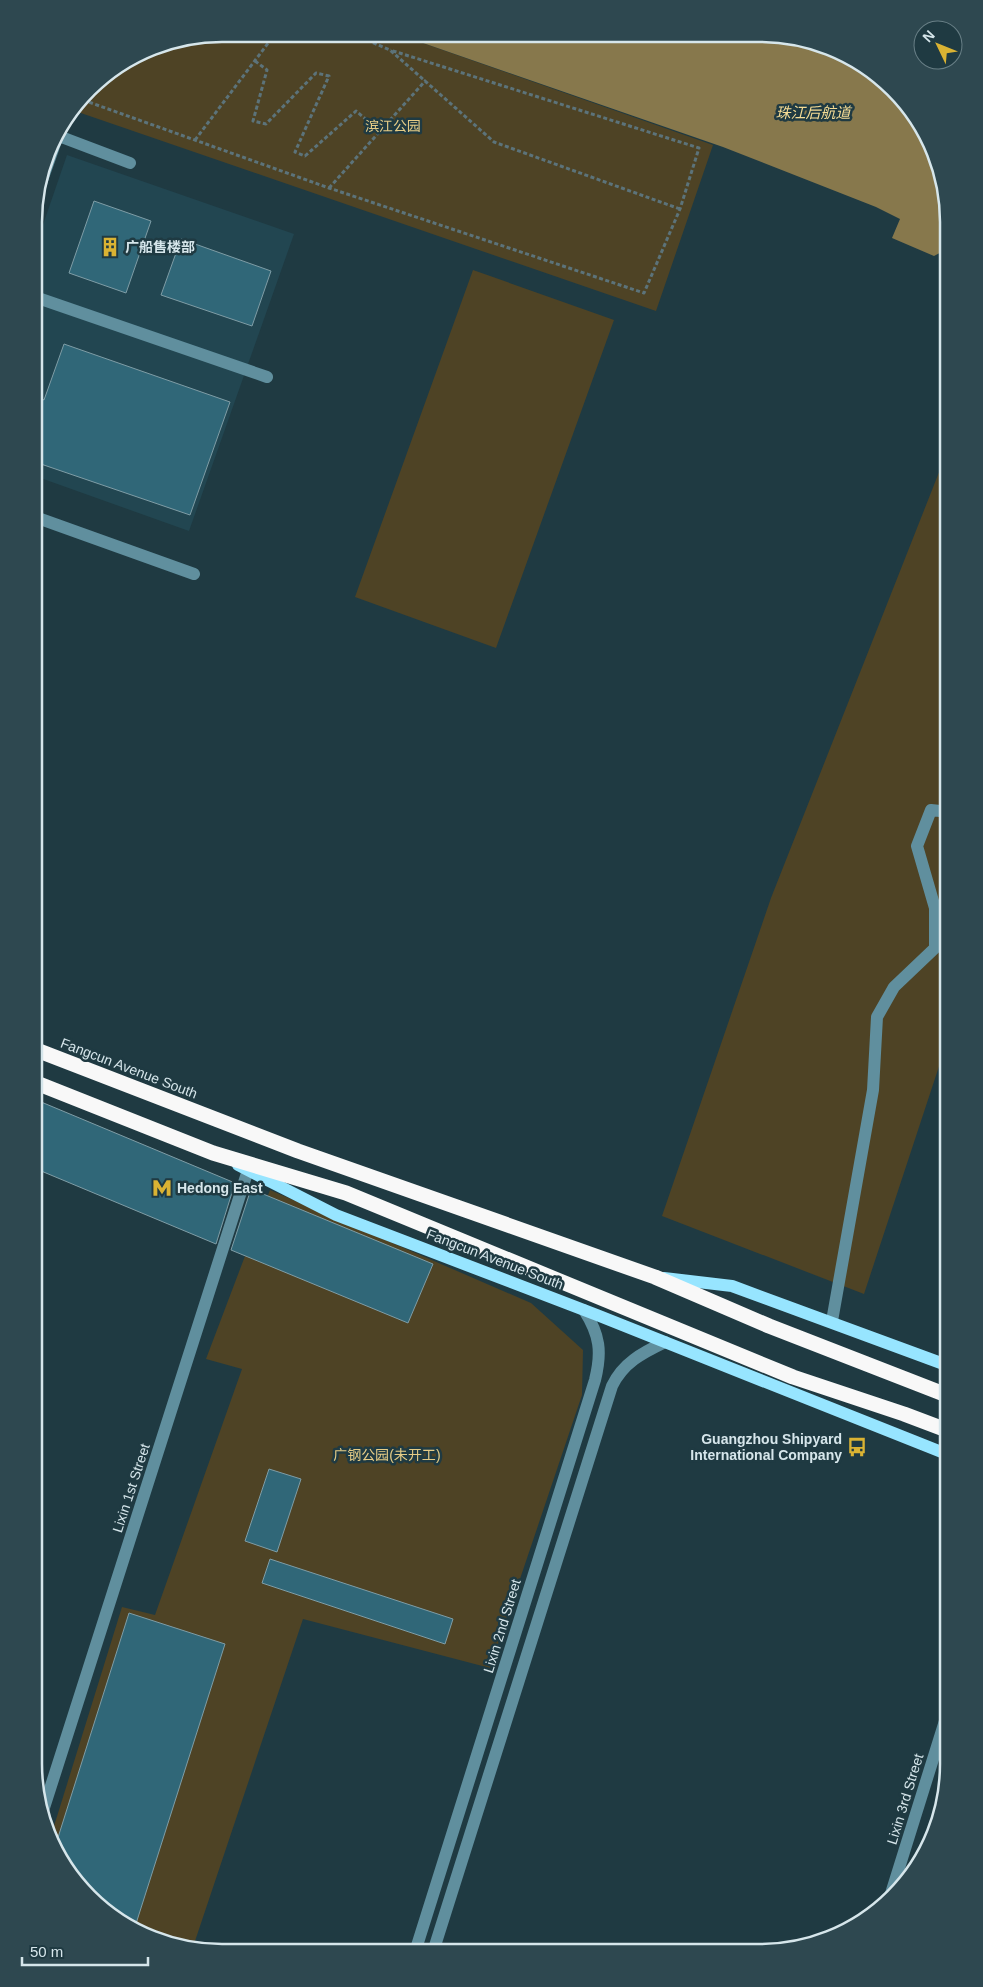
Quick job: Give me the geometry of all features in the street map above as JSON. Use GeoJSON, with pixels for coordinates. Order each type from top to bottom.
{"type":"FeatureCollection","features":[{"type":"Feature","properties":{"kind":"highway","name":"Fangcun Avenue South"},"geometry":{"type":"LineString","coordinates":[[42,1052],[298,1151],[655,1277]]}},
{"type":"Feature","properties":{"kind":"highway","name":"Fangcun Avenue South"},"geometry":{"type":"LineString","coordinates":[[42,1085],[213,1153]]}},
{"type":"Feature","properties":{"kind":"highway"},"geometry":{"type":"LineString","coordinates":[[213,1153],[346,1193],[793,1377],[941,1428]]}},
{"type":"Feature","properties":{"kind":"highway"},"geometry":{"type":"LineString","coordinates":[[655,1277],[769,1326],[941,1393]]}},
{"type":"Feature","properties":{"kind":"main road","name":"Fangcun Avenue South"},"geometry":{"type":"LineString","coordinates":[[213,1153],[336,1215],[584,1310],[941,1452]]}},
{"type":"Feature","properties":{"kind":"main road","name":"Fangcun Avenue South"},"geometry":{"type":"LineString","coordinates":[[655,1277],[732,1286],[941,1363]]}},
{"type":"Feature","properties":{"kind":"street"},"geometry":{"type":"LineString","coordinates":[[64,138],[130,163]]}},
{"type":"Feature","properties":{"kind":"street"},"geometry":{"type":"LineString","coordinates":[[42,299],[267,377]]}},
{"type":"Feature","properties":{"kind":"street"},"geometry":{"type":"LineString","coordinates":[[42,520],[194,574]]}},
{"type":"Feature","properties":{"kind":"street"},"geometry":{"type":"LineString","coordinates":[[832,1322],[873,1090],[877,1017],[894,987],[935,948],[935,908],[917,846],[931,810],[941,811]]}},
{"type":"Feature","properties":{"kind":"street","name":"Lixin 1st Street"},"geometry":{"type":"LineString","coordinates":[[46,1801],[248,1170]]}},
{"type":"Feature","properties":{"kind":"street","name":"Lixin 2nd Street"},"geometry":{"type":"LineString","coordinates":[[418,1944],[599,1366],[599,1343],[596,1332],[584,1310]]}},
{"type":"Feature","properties":{"kind":"street"},"geometry":{"type":"LineString","coordinates":[[437,1944],[612,1386],[628,1363],[664,1342]]}},
{"type":"Feature","properties":{"kind":"street","name":"Lixin 3rd Street"},"geometry":{"type":"LineString","coordinates":[[893,1886],[941,1734]]}},
{"type":"Feature","properties":{"kind":"path"},"geometry":{"type":"LineString","coordinates":[[195,140],[269,42]]}},
{"type":"Feature","properties":{"kind":"path"},"geometry":{"type":"LineString","coordinates":[[89,102],[329,188],[644,293],[680,209],[699,148],[390,50],[371,42]]}},
{"type":"Feature","properties":{"kind":"path"},"geometry":{"type":"LineString","coordinates":[[390,50],[494,142],[680,209]]}},
{"type":"Feature","properties":{"kind":"path"},"geometry":{"type":"LineString","coordinates":[[256,61],[267,70],[253,121],[266,124],[316,73],[328,76],[295,152],[305,156],[356,111],[380,131]]}},
{"type":"Feature","properties":{"kind":"path"},"geometry":{"type":"LineString","coordinates":[[329,188],[426,80]]}},
{"type":"Feature","properties":{"kind":"shaded area"},"geometry":{"type":"Polygon","coordinates":[[[67,155],[294,234],[189,531],[42,478],[42,228],[67,155]]]}},
{"type":"Feature","properties":{"kind":"green space","name":"滨江公园"},"geometry":{"type":"Polygon","coordinates":[[[222,42],[420,42],[713,145],[656,311],[80,113],[95,95],[122,73],[153,56],[187,46],[222,42]]]}},
{"type":"Feature","properties":{"kind":"green space"},"geometry":{"type":"Polygon","coordinates":[[[473,270],[614,320],[496,648],[355,597],[473,270]]]}},
{"type":"Feature","properties":{"kind":"green space"},"geometry":{"type":"Polygon","coordinates":[[[941,467],[941,1060],[864,1294],[662,1216],[771,898],[941,467]]]}},
{"type":"Feature","properties":{"kind":"green space","name":"广钢公园(未开工)"},"geometry":{"type":"Polygon","coordinates":[[[270,1190],[531,1303],[583,1350],[582,1395],[490,1668],[303,1619],[195,1942],[153,1931],[122,1914],[104,1900],[73,1865],[54,1827],[122,1607],[155,1615],[242,1369],[206,1359],[270,1190]]]}},
{"type":"Feature","properties":{"kind":"water","name":"珠江后航道"},"geometry":{"type":"Polygon","coordinates":[[[420,42],[761,42],[796,46],[830,56],[861,73],[879,87],[896,104],[916,132],[927,153],[937,187],[941,222],[941,252],[934,256],[892,238],[900,219],[876,207],[723,147],[420,42]]]}},
{"type":"Feature","properties":{"kind":"building","name":"广船售楼部"},"geometry":{"type":"Polygon","coordinates":[[[94,201],[151,221],[126,293],[69,273],[94,201]]]}},
{"type":"Feature","properties":{"kind":"building"},"geometry":{"type":"Polygon","coordinates":[[[181,239],[271,271],[252,326],[161,295],[181,239]]]}},
{"type":"Feature","properties":{"kind":"building"},"geometry":{"type":"Polygon","coordinates":[[[64,344],[230,402],[190,515],[42,464],[42,399],[44,400],[64,344]]]}},
{"type":"Feature","properties":{"kind":"building"},"geometry":{"type":"Polygon","coordinates":[[[42,1102],[235,1183],[216,1244],[42,1171],[42,1102]]]}},
{"type":"Feature","properties":{"kind":"building"},"geometry":{"type":"Polygon","coordinates":[[[251,1189],[433,1264],[408,1323],[231,1250],[251,1189]]]}},
{"type":"Feature","properties":{"kind":"building"},"geometry":{"type":"Polygon","coordinates":[[[269,1469],[301,1479],[277,1552],[245,1541],[269,1469]]]}},
{"type":"Feature","properties":{"kind":"building"},"geometry":{"type":"Polygon","coordinates":[[[270,1559],[453,1619],[445,1644],[262,1583],[270,1559]]]}},
{"type":"Feature","properties":{"kind":"building"},"geometry":{"type":"Polygon","coordinates":[[[129,1613],[225,1644],[136,1922],[122,1914],[95,1892],[73,1865],[58,1838],[129,1613]]]}},
{"type":"Feature","properties":{"kind":"place","name":"广船售楼部"},"geometry":{"type":"Point","coordinates":[110,247]}},
{"type":"Feature","properties":{"kind":"place","name":"Hedong East"},"geometry":{"type":"Point","coordinates":[162,1188]}},
{"type":"Feature","properties":{"kind":"place","name":"Guangzhou Shipyard International Company"},"geometry":{"type":"Point","coordinates":[857,1447]}}]}
